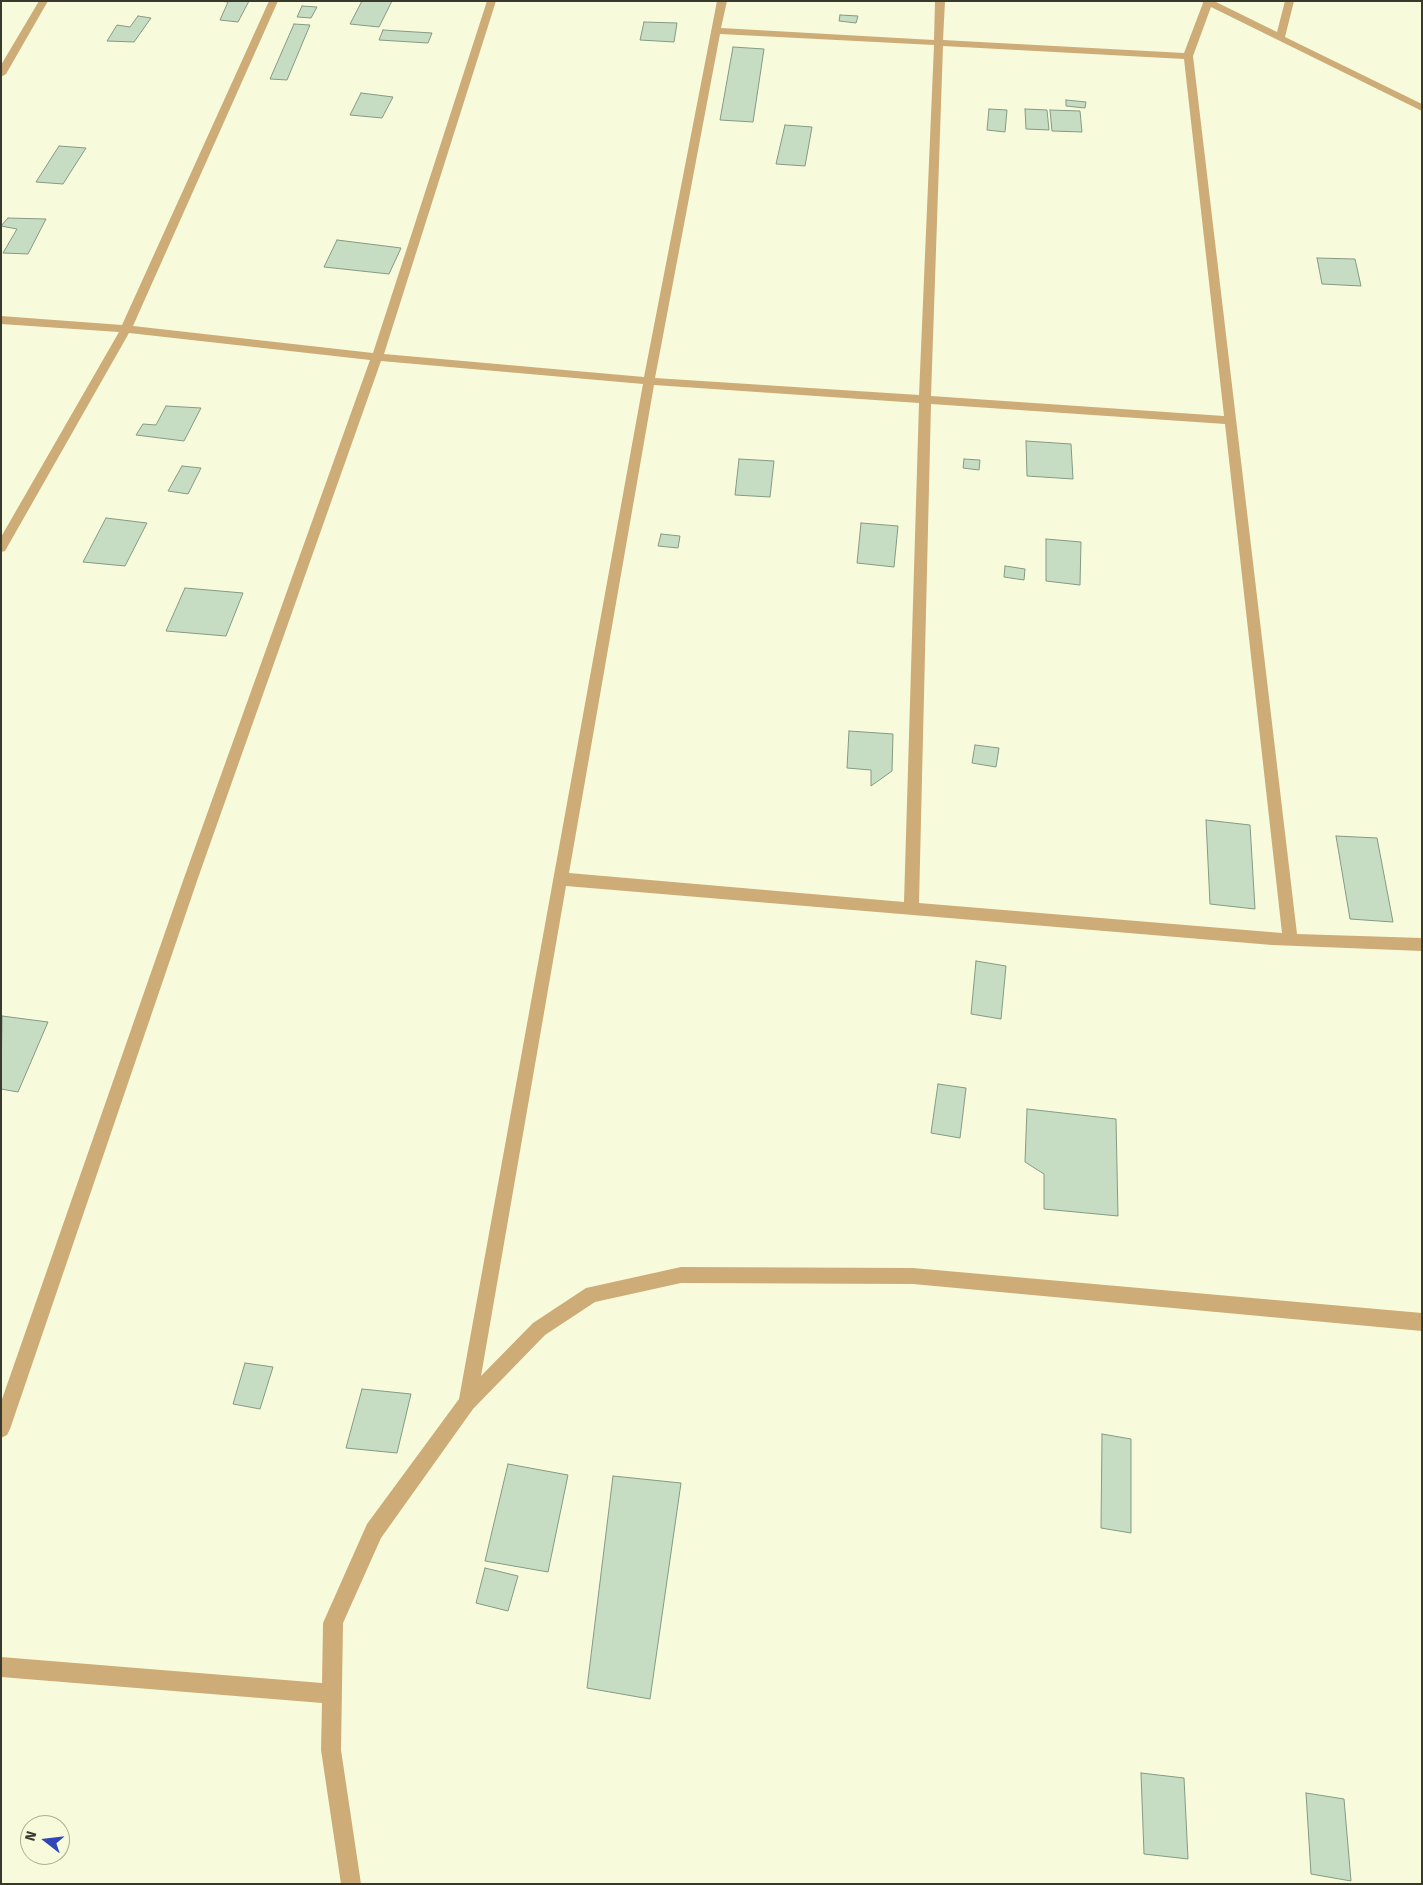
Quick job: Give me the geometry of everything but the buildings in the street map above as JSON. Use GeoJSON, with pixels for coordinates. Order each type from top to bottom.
{"type":"FeatureCollection","features":[{"type":"Feature","properties":{"kind":"street"},"geometry":{"type":"LineString","coordinates":[[1,74],[44,1]]}},
{"type":"Feature","properties":{"kind":"street"},"geometry":{"type":"LineString","coordinates":[[1,548],[126,328],[274,1]]}},
{"type":"Feature","properties":{"kind":"street"},"geometry":{"type":"LineString","coordinates":[[1,1429],[191,878],[377,357],[492,1]]}},
{"type":"Feature","properties":{"kind":"street"},"geometry":{"type":"LineString","coordinates":[[467,1403],[649,382],[722,1]]}},
{"type":"Feature","properties":{"kind":"street"},"geometry":{"type":"LineString","coordinates":[[911,908],[925,400],[940,1]]}},
{"type":"Feature","properties":{"kind":"street"},"geometry":{"type":"LineString","coordinates":[[1280,38],[1290,1]]}},
{"type":"Feature","properties":{"kind":"street"},"geometry":{"type":"LineString","coordinates":[[1290,940],[1188,56],[1207,2],[1422,108]]}},
{"type":"Feature","properties":{"kind":"street"},"geometry":{"type":"LineString","coordinates":[[716,31],[1188,56]]}},
{"type":"Feature","properties":{"kind":"street"},"geometry":{"type":"LineString","coordinates":[[1,320],[126,328],[377,357],[649,382],[1229,420]]}},
{"type":"Feature","properties":{"kind":"street"},"geometry":{"type":"LineString","coordinates":[[561,879],[1290,940],[1422,945]]}},
{"type":"Feature","properties":{"kind":"street"},"geometry":{"type":"LineString","coordinates":[[351,1884],[331,1750],[333,1623],[374,1531],[467,1403],[539,1330],[592,1294],[681,1275],[913,1276],[1422,1322]]}},
{"type":"Feature","properties":{"kind":"street"},"geometry":{"type":"LineString","coordinates":[[1,1667],[332,1694]]}}]}
